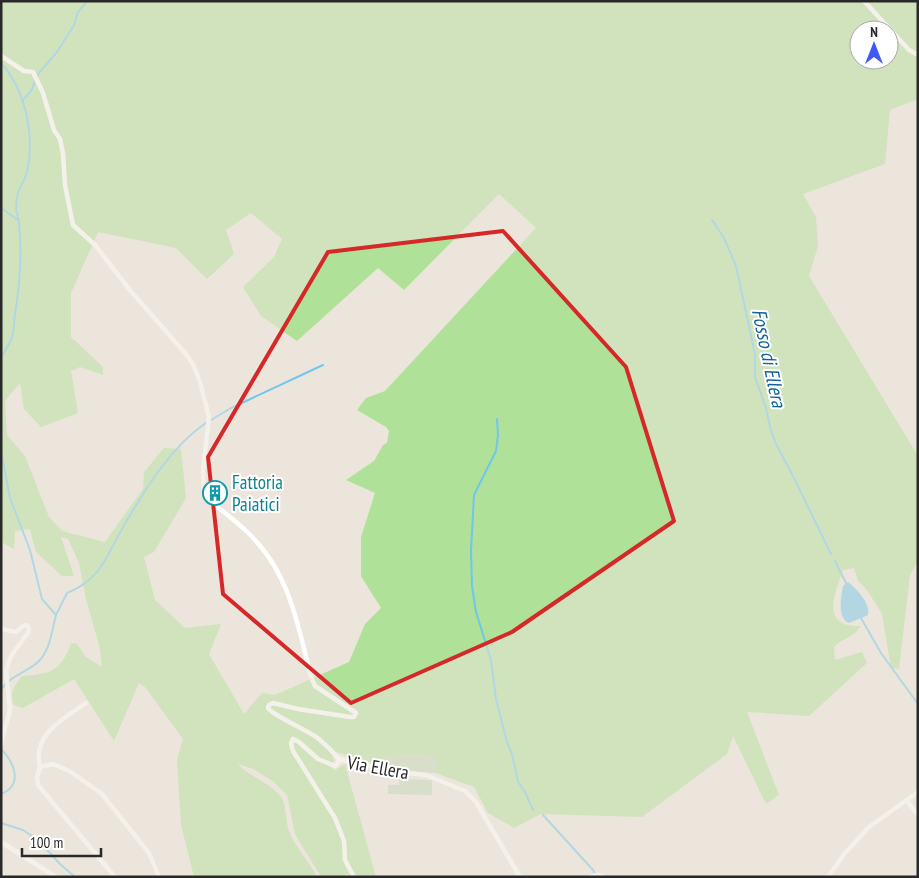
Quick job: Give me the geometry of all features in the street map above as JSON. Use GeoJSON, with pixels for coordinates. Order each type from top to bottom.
{"type":"FeatureCollection","features":[{"type":"Feature","properties":{"kind":"street"},"geometry":{"type":"LineString","coordinates":[[864,1],[909,50],[918,55]]}},
{"type":"Feature","properties":{"kind":"street"},"geometry":{"type":"LineString","coordinates":[[1,56],[24,71],[33,72],[43,93],[54,130],[60,139],[64,154],[65,184],[73,225],[95,245],[129,289],[189,358],[200,382],[209,417],[204,463],[204,494]]}},
{"type":"Feature","properties":{"kind":"street"},"geometry":{"type":"LineString","coordinates":[[209,500],[256,540],[279,572],[293,606],[315,686],[356,713],[354,717],[350,718],[273,703],[269,704],[269,710],[319,739],[339,758]]}},
{"type":"Feature","properties":{"kind":"street"},"geometry":{"type":"LineString","coordinates":[[1,629],[16,632],[23,626],[27,625],[29,628],[28,633],[8,661],[6,671],[10,710],[1,743]]}},
{"type":"Feature","properties":{"kind":"street"},"geometry":{"type":"LineString","coordinates":[[86,703],[52,726],[43,737],[38,756],[40,767],[37,777],[38,786],[115,877]]}},
{"type":"Feature","properties":{"kind":"street","name":"Via Ellera"},"geometry":{"type":"LineString","coordinates":[[354,877],[345,860],[344,841],[335,818],[293,751],[291,743],[293,739],[318,759],[335,766],[339,758],[389,771],[426,775],[465,791],[476,802],[520,877]]}},
{"type":"Feature","properties":{"kind":"street"},"geometry":{"type":"LineString","coordinates":[[40,767],[52,764],[71,772],[102,794],[149,853],[159,877]]}},
{"type":"Feature","properties":{"kind":"street"},"geometry":{"type":"LineString","coordinates":[[828,877],[845,853],[869,827],[918,792]]}},
{"type":"Feature","properties":{"kind":"street"},"geometry":{"type":"LineString","coordinates":[[907,801],[918,815]]}},
{"type":"Feature","properties":{"kind":"street"},"geometry":{"type":"LineString","coordinates":[[1,842],[56,877]]}},
{"type":"Feature","properties":{"kind":"street"},"geometry":{"type":"LineString","coordinates":[[594,876],[604,877]]}},
{"type":"Feature","properties":{"kind":"highlighted area"},"geometry":{"type":"Polygon","coordinates":[[[503,231],[626,367],[674,521],[512,632],[351,703],[223,594],[208,457],[328,252],[503,231]]]}},
{"type":"Feature","properties":{"kind":"green space"},"geometry":{"type":"Polygon","coordinates":[[[1,1],[918,1],[918,99],[890,110],[885,164],[803,194],[816,217],[818,246],[809,276],[918,456],[918,561],[910,575],[899,669],[891,668],[882,614],[867,590],[858,581],[854,568],[843,570],[834,599],[833,608],[835,615],[840,621],[848,625],[861,626],[854,634],[834,647],[835,660],[862,652],[867,663],[809,716],[747,712],[779,795],[766,804],[733,736],[727,754],[642,817],[541,814],[514,828],[488,813],[474,787],[436,773],[436,756],[387,755],[386,767],[336,752],[332,754],[334,760],[331,767],[335,770],[345,764],[376,877],[350,877],[348,874],[321,877],[295,834],[287,795],[274,782],[253,769],[238,764],[248,773],[271,787],[281,797],[292,837],[317,877],[194,877],[181,825],[177,760],[183,739],[145,687],[139,683],[114,741],[74,679],[23,708],[14,705],[13,690],[22,676],[53,670],[63,661],[71,644],[76,643],[86,657],[102,667],[100,649],[86,599],[79,563],[68,539],[61,537],[74,576],[62,576],[36,552],[30,529],[15,531],[14,549],[3,543],[1,532],[1,1]],[[499,194],[404,290],[378,268],[297,341],[261,316],[243,287],[274,257],[282,239],[251,213],[226,230],[234,254],[207,279],[176,248],[98,232],[71,293],[71,337],[103,367],[103,375],[80,367],[71,371],[78,413],[41,427],[24,409],[20,383],[5,401],[7,435],[25,456],[49,517],[62,531],[105,542],[143,489],[144,472],[164,448],[181,449],[186,498],[154,552],[144,557],[155,600],[185,628],[221,624],[209,654],[244,714],[262,693],[275,695],[349,662],[365,624],[381,608],[361,576],[361,537],[375,493],[346,480],[374,461],[383,445],[387,443],[389,431],[386,427],[357,410],[366,398],[385,391],[536,228],[499,194]]]}},
{"type":"Feature","properties":{"kind":"green space"},"geometry":{"type":"Polygon","coordinates":[[[387,755],[437,756],[436,773],[396,771],[386,767],[387,755]]]}},
{"type":"Feature","properties":{"kind":"green space"},"geometry":{"type":"Polygon","coordinates":[[[399,779],[432,780],[432,795],[388,794],[388,785],[399,785],[399,779]]]}},
{"type":"Feature","properties":{"kind":"water"},"geometry":{"type":"Polygon","coordinates":[[[848,582],[862,597],[868,611],[868,615],[849,623],[841,612],[843,586],[848,582]]]}},
{"type":"Feature","properties":{"kind":"waterway"},"geometry":{"type":"LineString","coordinates":[[23,100],[31,91],[38,74],[57,52],[74,25],[78,12],[87,1]]}},
{"type":"Feature","properties":{"kind":"waterway"},"geometry":{"type":"LineString","coordinates":[[1,63],[10,74],[22,100],[29,129],[30,144],[27,172],[18,192],[16,202],[19,221],[20,258],[14,329],[10,342],[1,357]]}},
{"type":"Feature","properties":{"kind":"waterway"},"geometry":{"type":"LineString","coordinates":[[1,208],[18,220]]}},
{"type":"Feature","properties":{"kind":"waterway","name":"Fosso di Ellera"},"geometry":{"type":"LineString","coordinates":[[712,220],[724,238],[736,266],[755,354],[755,377],[766,408],[771,431],[831,554]]}},
{"type":"Feature","properties":{"kind":"waterway"},"geometry":{"type":"LineString","coordinates":[[211,420],[231,408],[323,365]]}},
{"type":"Feature","properties":{"kind":"waterway"},"geometry":{"type":"LineString","coordinates":[[497,419],[496,451],[474,495],[471,551],[472,586],[476,612],[491,660],[496,699],[507,742],[512,754],[518,782],[533,810]]}},
{"type":"Feature","properties":{"kind":"waterway"},"geometry":{"type":"LineString","coordinates":[[56,615],[67,593],[89,580],[103,564],[134,508],[171,455],[207,422]]}},
{"type":"Feature","properties":{"kind":"waterway"},"geometry":{"type":"LineString","coordinates":[[1,451],[10,498],[30,550],[42,599],[56,615],[50,640],[42,657],[34,665],[9,681],[1,690]]}},
{"type":"Feature","properties":{"kind":"waterway","name":"Fosso di Ellera"},"geometry":{"type":"LineString","coordinates":[[835,561],[846,583]]}},
{"type":"Feature","properties":{"kind":"waterway","name":"Fosso di Ellera"},"geometry":{"type":"LineString","coordinates":[[861,618],[881,653],[918,704]]}},
{"type":"Feature","properties":{"kind":"waterway"},"geometry":{"type":"LineString","coordinates":[[1,749],[10,760],[15,779],[13,785],[1,794]]}},
{"type":"Feature","properties":{"kind":"waterway"},"geometry":{"type":"LineString","coordinates":[[543,815],[596,875]]}},
{"type":"Feature","properties":{"kind":"waterway"},"geometry":{"type":"LineString","coordinates":[[1,823],[23,830],[38,840],[75,877]]}},
{"type":"Feature","properties":{"kind":"place","name":"Fattoria Paiatici"},"geometry":{"type":"Point","coordinates":[215,493]}}]}
